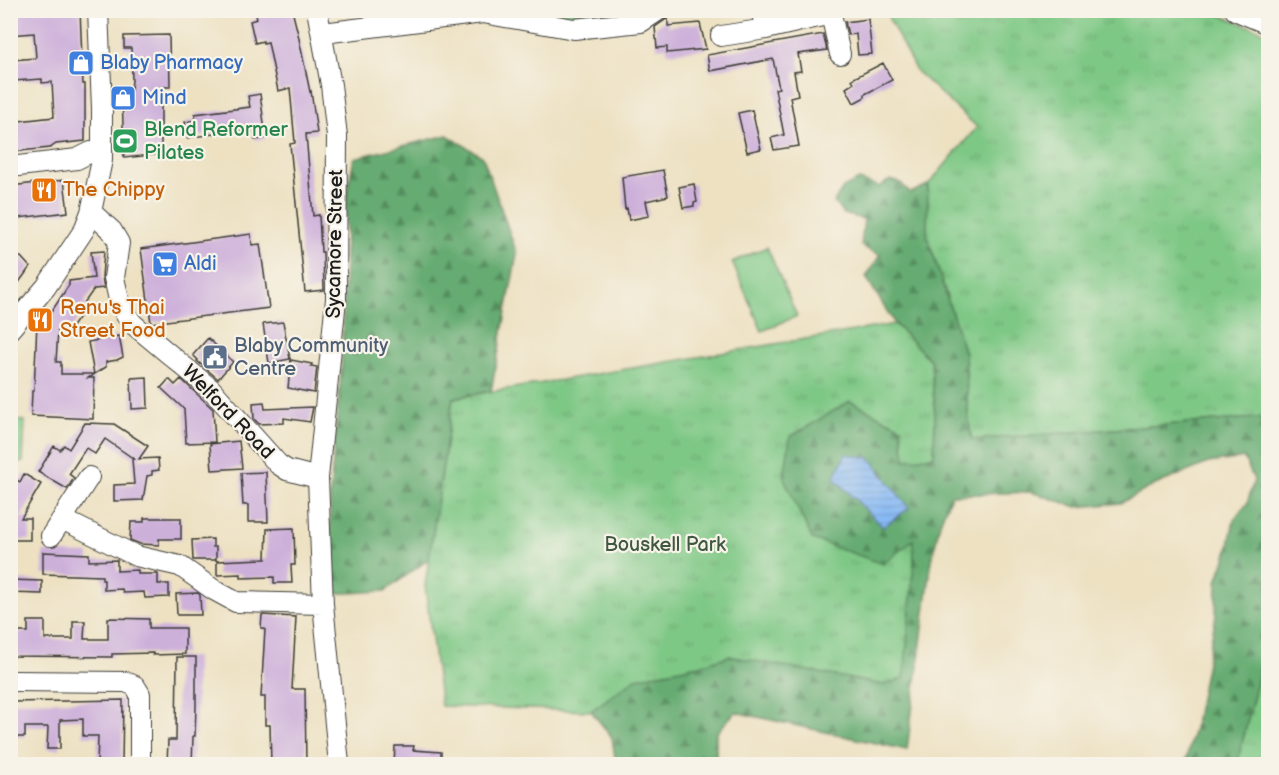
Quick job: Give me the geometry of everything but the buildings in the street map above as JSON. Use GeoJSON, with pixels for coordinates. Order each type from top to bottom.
{"type":"FeatureCollection","features":[{"type":"Feature","properties":{"kind":"street"},"geometry":{"type":"LineString","coordinates":[[10,329],[46,287],[84,230],[91,212],[102,160],[98,10]]}},
{"type":"Feature","properties":{"kind":"street","name":"Sycamore Street"},"geometry":{"type":"LineString","coordinates":[[317,10],[323,33],[337,136],[336,298],[318,478]]}},
{"type":"Feature","properties":{"kind":"street"},"geometry":{"type":"LineString","coordinates":[[323,33],[483,14],[574,29],[641,22],[659,10]]}},
{"type":"Feature","properties":{"kind":"street"},"geometry":{"type":"LineString","coordinates":[[1235,10],[1266,19]]}},
{"type":"Feature","properties":{"kind":"street"},"geometry":{"type":"LineString","coordinates":[[721,36],[763,20],[831,14],[840,54]]}},
{"type":"Feature","properties":{"kind":"street"},"geometry":{"type":"LineString","coordinates":[[10,167],[77,159],[91,152]]}},
{"type":"Feature","properties":{"kind":"street","name":"Welford Road"},"geometry":{"type":"LineString","coordinates":[[91,212],[112,231],[119,243],[114,278],[116,291],[120,304],[133,324],[211,389],[278,464],[287,470],[318,478]]}},
{"type":"Feature","properties":{"kind":"street"},"geometry":{"type":"LineString","coordinates":[[51,536],[88,477]]}},
{"type":"Feature","properties":{"kind":"street"},"geometry":{"type":"LineString","coordinates":[[318,478],[323,604],[339,765]]}},
{"type":"Feature","properties":{"kind":"street"},"geometry":{"type":"LineString","coordinates":[[62,519],[136,556],[180,566],[214,590],[236,602],[323,604]]}},
{"type":"Feature","properties":{"kind":"street"},"geometry":{"type":"LineString","coordinates":[[10,681],[126,682],[135,686],[140,694],[140,765]]}},
{"type":"Feature","properties":{"kind":"green space"},"geometry":{"type":"Polygon","coordinates":[[[542,10],[645,11],[640,14],[576,23],[542,10]]]}},
{"type":"Feature","properties":{"kind":"green space"},"geometry":{"type":"Polygon","coordinates":[[[885,11],[1209,11],[1268,33],[1268,417],[972,440],[968,417],[965,354],[927,235],[928,185],[977,127],[916,71],[885,11]]]}},
{"type":"Feature","properties":{"kind":"green space"},"geometry":{"type":"Polygon","coordinates":[[[447,135],[483,157],[517,254],[491,391],[453,398],[429,559],[385,591],[331,594],[330,493],[342,363],[347,192],[354,158],[447,135]]]}},
{"type":"Feature","properties":{"kind":"green space"},"geometry":{"type":"Polygon","coordinates":[[[859,180],[879,187],[890,180],[901,183],[910,193],[928,185],[927,235],[965,354],[968,417],[972,440],[1268,417],[1268,637],[1237,764],[1185,764],[1216,615],[1217,582],[1228,550],[1234,519],[1247,504],[1254,480],[1244,458],[1208,463],[1155,485],[1121,503],[1077,507],[1031,492],[951,495],[940,523],[932,559],[907,750],[735,712],[716,733],[716,764],[616,764],[612,737],[591,711],[636,678],[700,665],[729,656],[884,685],[904,678],[914,560],[913,540],[883,564],[812,539],[784,478],[790,437],[850,401],[901,427],[905,460],[934,456],[935,416],[931,361],[895,324],[866,277],[880,255],[861,246],[864,219],[843,214],[834,202],[843,188],[859,180]]]}},
{"type":"Feature","properties":{"kind":"green space"},"geometry":{"type":"Polygon","coordinates":[[[767,247],[797,316],[762,331],[732,262],[767,247]]]}},
{"type":"Feature","properties":{"kind":"green space","name":"Bouskell Park"},"geometry":{"type":"Polygon","coordinates":[[[895,324],[931,361],[935,416],[934,465],[901,745],[735,712],[716,733],[716,764],[616,764],[612,737],[591,711],[441,706],[425,586],[453,398],[895,324]]]}},
{"type":"Feature","properties":{"kind":"green space"},"geometry":{"type":"Polygon","coordinates":[[[11,420],[25,421],[23,462],[19,463],[11,457],[11,420]]]}},
{"type":"Feature","properties":{"kind":"green space"},"geometry":{"type":"Polygon","coordinates":[[[1268,637],[1268,764],[1237,764],[1268,637]]]}},
{"type":"Feature","properties":{"kind":"water"},"geometry":{"type":"Polygon","coordinates":[[[846,454],[870,458],[909,508],[883,527],[834,478],[846,454]]]}},
{"type":"Feature","properties":{"kind":"place","name":"Blaby Pharmacy"},"geometry":{"type":"Point","coordinates":[81,63]}},
{"type":"Feature","properties":{"kind":"place","name":"Mind"},"geometry":{"type":"Point","coordinates":[123,98]}},
{"type":"Feature","properties":{"kind":"place","name":"Blend Reformer Pilates"},"geometry":{"type":"Point","coordinates":[125,141]}},
{"type":"Feature","properties":{"kind":"place","name":"The Chippy"},"geometry":{"type":"Point","coordinates":[44,190]}},
{"type":"Feature","properties":{"kind":"place","name":"Aldi"},"geometry":{"type":"Point","coordinates":[165,264]}},
{"type":"Feature","properties":{"kind":"place","name":"Renu's Thai Street Food"},"geometry":{"type":"Point","coordinates":[40,320]}},
{"type":"Feature","properties":{"kind":"place","name":"Blaby Community Centre"},"geometry":{"type":"Point","coordinates":[215,357]}}]}
